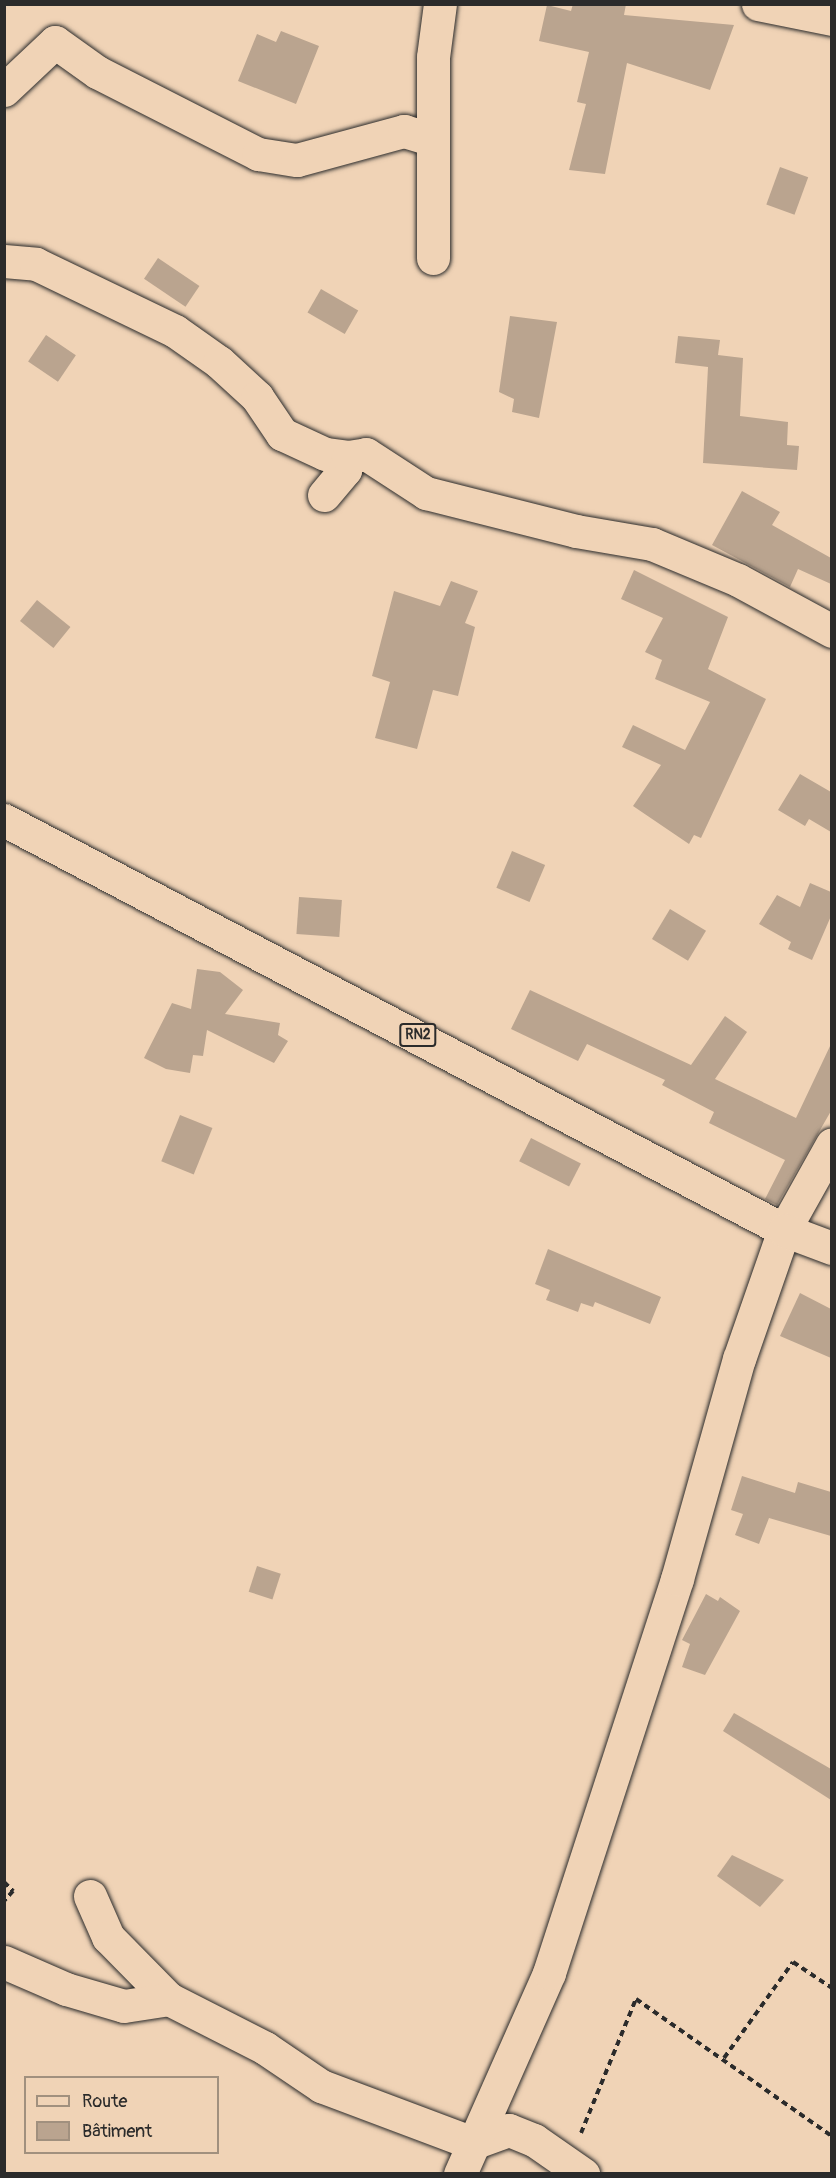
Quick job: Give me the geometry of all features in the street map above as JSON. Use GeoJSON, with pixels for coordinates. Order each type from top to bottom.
{"type":"FeatureCollection","features":[{"type":"Feature","properties":{"kind":"main road"},"geometry":{"type":"LineString","coordinates":[[434,258],[433,57],[440,4]]}},
{"type":"Feature","properties":{"kind":"main road"},"geometry":{"type":"LineString","coordinates":[[758,4],[831,19]]}},
{"type":"Feature","properties":{"kind":"main road"},"geometry":{"type":"LineString","coordinates":[[4,90],[55,42],[97,72],[258,154],[297,160],[404,131],[433,140]]}},
{"type":"Feature","properties":{"kind":"main road"},"geometry":{"type":"LineString","coordinates":[[4,261],[36,264],[175,331],[219,362],[257,397],[282,434],[325,454],[348,457],[366,454],[426,493],[576,531],[652,544],[738,580],[831,631]]}},
{"type":"Feature","properties":{"kind":"main road"},"geometry":{"type":"LineString","coordinates":[[324,495],[345,470],[348,457]]}},
{"type":"Feature","properties":{"kind":"main road","name":"RN2"},"geometry":{"type":"LineString","coordinates":[[4,820],[784,1230],[831,1248]]}},
{"type":"Feature","properties":{"kind":"main road"},"geometry":{"type":"LineString","coordinates":[[460,2174],[549,1973],[677,1579],[739,1359],[784,1230],[818,1198],[831,1144]]}},
{"type":"Feature","properties":{"kind":"main road"},"geometry":{"type":"LineString","coordinates":[[90,1896],[108,1937],[169,1999],[265,2048],[321,2086],[472,2143],[509,2130],[576,2168]]}},
{"type":"Feature","properties":{"kind":"main road"},"geometry":{"type":"LineString","coordinates":[[4,1962],[66,1989],[124,2006],[169,1999]]}},
{"type":"Feature","properties":{"kind":"path"},"geometry":{"type":"LineString","coordinates":[[4,1882],[14,1892],[4,1902]]}},
{"type":"Feature","properties":{"kind":"path"},"geometry":{"type":"LineString","coordinates":[[724,2058],[793,1962],[831,1988]]}},
{"type":"Feature","properties":{"kind":"path"},"geometry":{"type":"LineString","coordinates":[[576,2168],[636,1999],[724,2058],[831,2136]]}},
{"type":"Feature","properties":{"kind":"building"},"geometry":{"type":"Polygon","coordinates":[[[573,4],[626,4],[624,15],[734,25],[710,90],[627,63],[605,174],[569,170],[586,104],[577,102],[589,52],[539,41],[547,5],[571,11],[573,4]]]}},
{"type":"Feature","properties":{"kind":"building"},"geometry":{"type":"Polygon","coordinates":[[[281,31],[319,46],[296,104],[238,81],[257,34],[276,42],[281,31]]]}},
{"type":"Feature","properties":{"kind":"building"},"geometry":{"type":"Polygon","coordinates":[[[780,167],[808,177],[795,215],[766,205],[780,167]]]}},
{"type":"Feature","properties":{"kind":"building"},"geometry":{"type":"Polygon","coordinates":[[[158,258],[199,286],[185,307],[144,279],[158,258]]]}},
{"type":"Feature","properties":{"kind":"building"},"geometry":{"type":"Polygon","coordinates":[[[321,289],[358,310],[345,334],[308,312],[321,289]]]}},
{"type":"Feature","properties":{"kind":"building"},"geometry":{"type":"Polygon","coordinates":[[[510,316],[557,322],[539,418],[512,412],[514,399],[499,392],[510,316]]]}},
{"type":"Feature","properties":{"kind":"building"},"geometry":{"type":"Polygon","coordinates":[[[46,335],[76,355],[58,382],[28,362],[46,335]]]}},
{"type":"Feature","properties":{"kind":"building"},"geometry":{"type":"Polygon","coordinates":[[[678,336],[720,340],[718,355],[743,358],[740,416],[788,422],[787,445],[799,446],[797,470],[703,463],[708,367],[675,363],[678,336]]]}},
{"type":"Feature","properties":{"kind":"building"},"geometry":{"type":"Polygon","coordinates":[[[742,491],[780,512],[772,525],[831,558],[831,584],[798,569],[790,587],[712,545],[742,491]]]}},
{"type":"Feature","properties":{"kind":"building"},"geometry":{"type":"Polygon","coordinates":[[[634,570],[728,617],[708,669],[766,699],[701,838],[694,835],[689,844],[633,806],[661,765],[622,747],[633,725],[685,750],[710,702],[655,679],[662,660],[645,652],[663,618],[621,599],[634,570]]]}},
{"type":"Feature","properties":{"kind":"building"},"geometry":{"type":"Polygon","coordinates":[[[451,581],[478,591],[465,623],[475,627],[458,696],[433,690],[417,749],[375,738],[390,682],[372,676],[394,591],[440,606],[451,581]]]}},
{"type":"Feature","properties":{"kind":"building"},"geometry":{"type":"Polygon","coordinates":[[[37,600],[70,627],[53,648],[20,621],[37,600]]]}},
{"type":"Feature","properties":{"kind":"building"},"geometry":{"type":"Polygon","coordinates":[[[800,774],[831,792],[831,832],[809,819],[805,826],[778,810],[800,774]]]}},
{"type":"Feature","properties":{"kind":"building"},"geometry":{"type":"Polygon","coordinates":[[[512,851],[545,865],[530,902],[496,888],[512,851]]]}},
{"type":"Feature","properties":{"kind":"building"},"geometry":{"type":"Polygon","coordinates":[[[810,883],[831,892],[831,916],[812,960],[788,949],[791,942],[759,924],[777,895],[800,907],[810,883]]]}},
{"type":"Feature","properties":{"kind":"building"},"geometry":{"type":"Polygon","coordinates":[[[299,897],[342,900],[339,937],[296,934],[299,897]]]}},
{"type":"Feature","properties":{"kind":"building"},"geometry":{"type":"Polygon","coordinates":[[[670,909],[706,931],[688,961],[652,939],[670,909]]]}},
{"type":"Feature","properties":{"kind":"building"},"geometry":{"type":"Polygon","coordinates":[[[197,969],[220,972],[243,990],[225,1014],[280,1023],[278,1035],[288,1041],[274,1063],[207,1030],[203,1056],[193,1055],[190,1073],[166,1069],[144,1058],[172,1003],[191,1009],[197,969]]]}},
{"type":"Feature","properties":{"kind":"building"},"geometry":{"type":"Polygon","coordinates":[[[530,990],[691,1065],[725,1016],[747,1032],[715,1079],[796,1118],[831,1044],[831,1111],[777,1205],[765,1199],[785,1160],[709,1123],[714,1112],[662,1085],[665,1080],[587,1044],[578,1061],[511,1029],[530,990]]]}},
{"type":"Feature","properties":{"kind":"building"},"geometry":{"type":"Polygon","coordinates":[[[180,1115],[212,1128],[194,1174],[161,1161],[180,1115]]]}},
{"type":"Feature","properties":{"kind":"building"},"geometry":{"type":"Polygon","coordinates":[[[531,1138],[581,1163],[569,1187],[519,1161],[531,1138]]]}},
{"type":"Feature","properties":{"kind":"building"},"geometry":{"type":"Polygon","coordinates":[[[548,1249],[661,1297],[650,1324],[595,1302],[593,1307],[581,1303],[578,1312],[546,1300],[550,1290],[535,1284],[548,1249]]]}},
{"type":"Feature","properties":{"kind":"building"},"geometry":{"type":"Polygon","coordinates":[[[800,1293],[831,1309],[831,1358],[780,1336],[800,1293]]]}},
{"type":"Feature","properties":{"kind":"building"},"geometry":{"type":"Polygon","coordinates":[[[742,1476],[795,1493],[798,1482],[831,1492],[831,1536],[769,1518],[759,1544],[735,1535],[743,1514],[731,1510],[742,1476]]]}},
{"type":"Feature","properties":{"kind":"building"},"geometry":{"type":"Polygon","coordinates":[[[257,1566],[281,1574],[272,1599],[249,1592],[257,1566]]]}},
{"type":"Feature","properties":{"kind":"building"},"geometry":{"type":"Polygon","coordinates":[[[706,1594],[718,1601],[720,1597],[740,1611],[705,1675],[682,1667],[690,1644],[682,1640],[706,1594]]]}},
{"type":"Feature","properties":{"kind":"building"},"geometry":{"type":"Polygon","coordinates":[[[734,1713],[831,1769],[831,1800],[723,1731],[734,1713]]]}},
{"type":"Feature","properties":{"kind":"building"},"geometry":{"type":"Polygon","coordinates":[[[732,1855],[784,1880],[760,1907],[717,1876],[732,1855]]]}}]}
